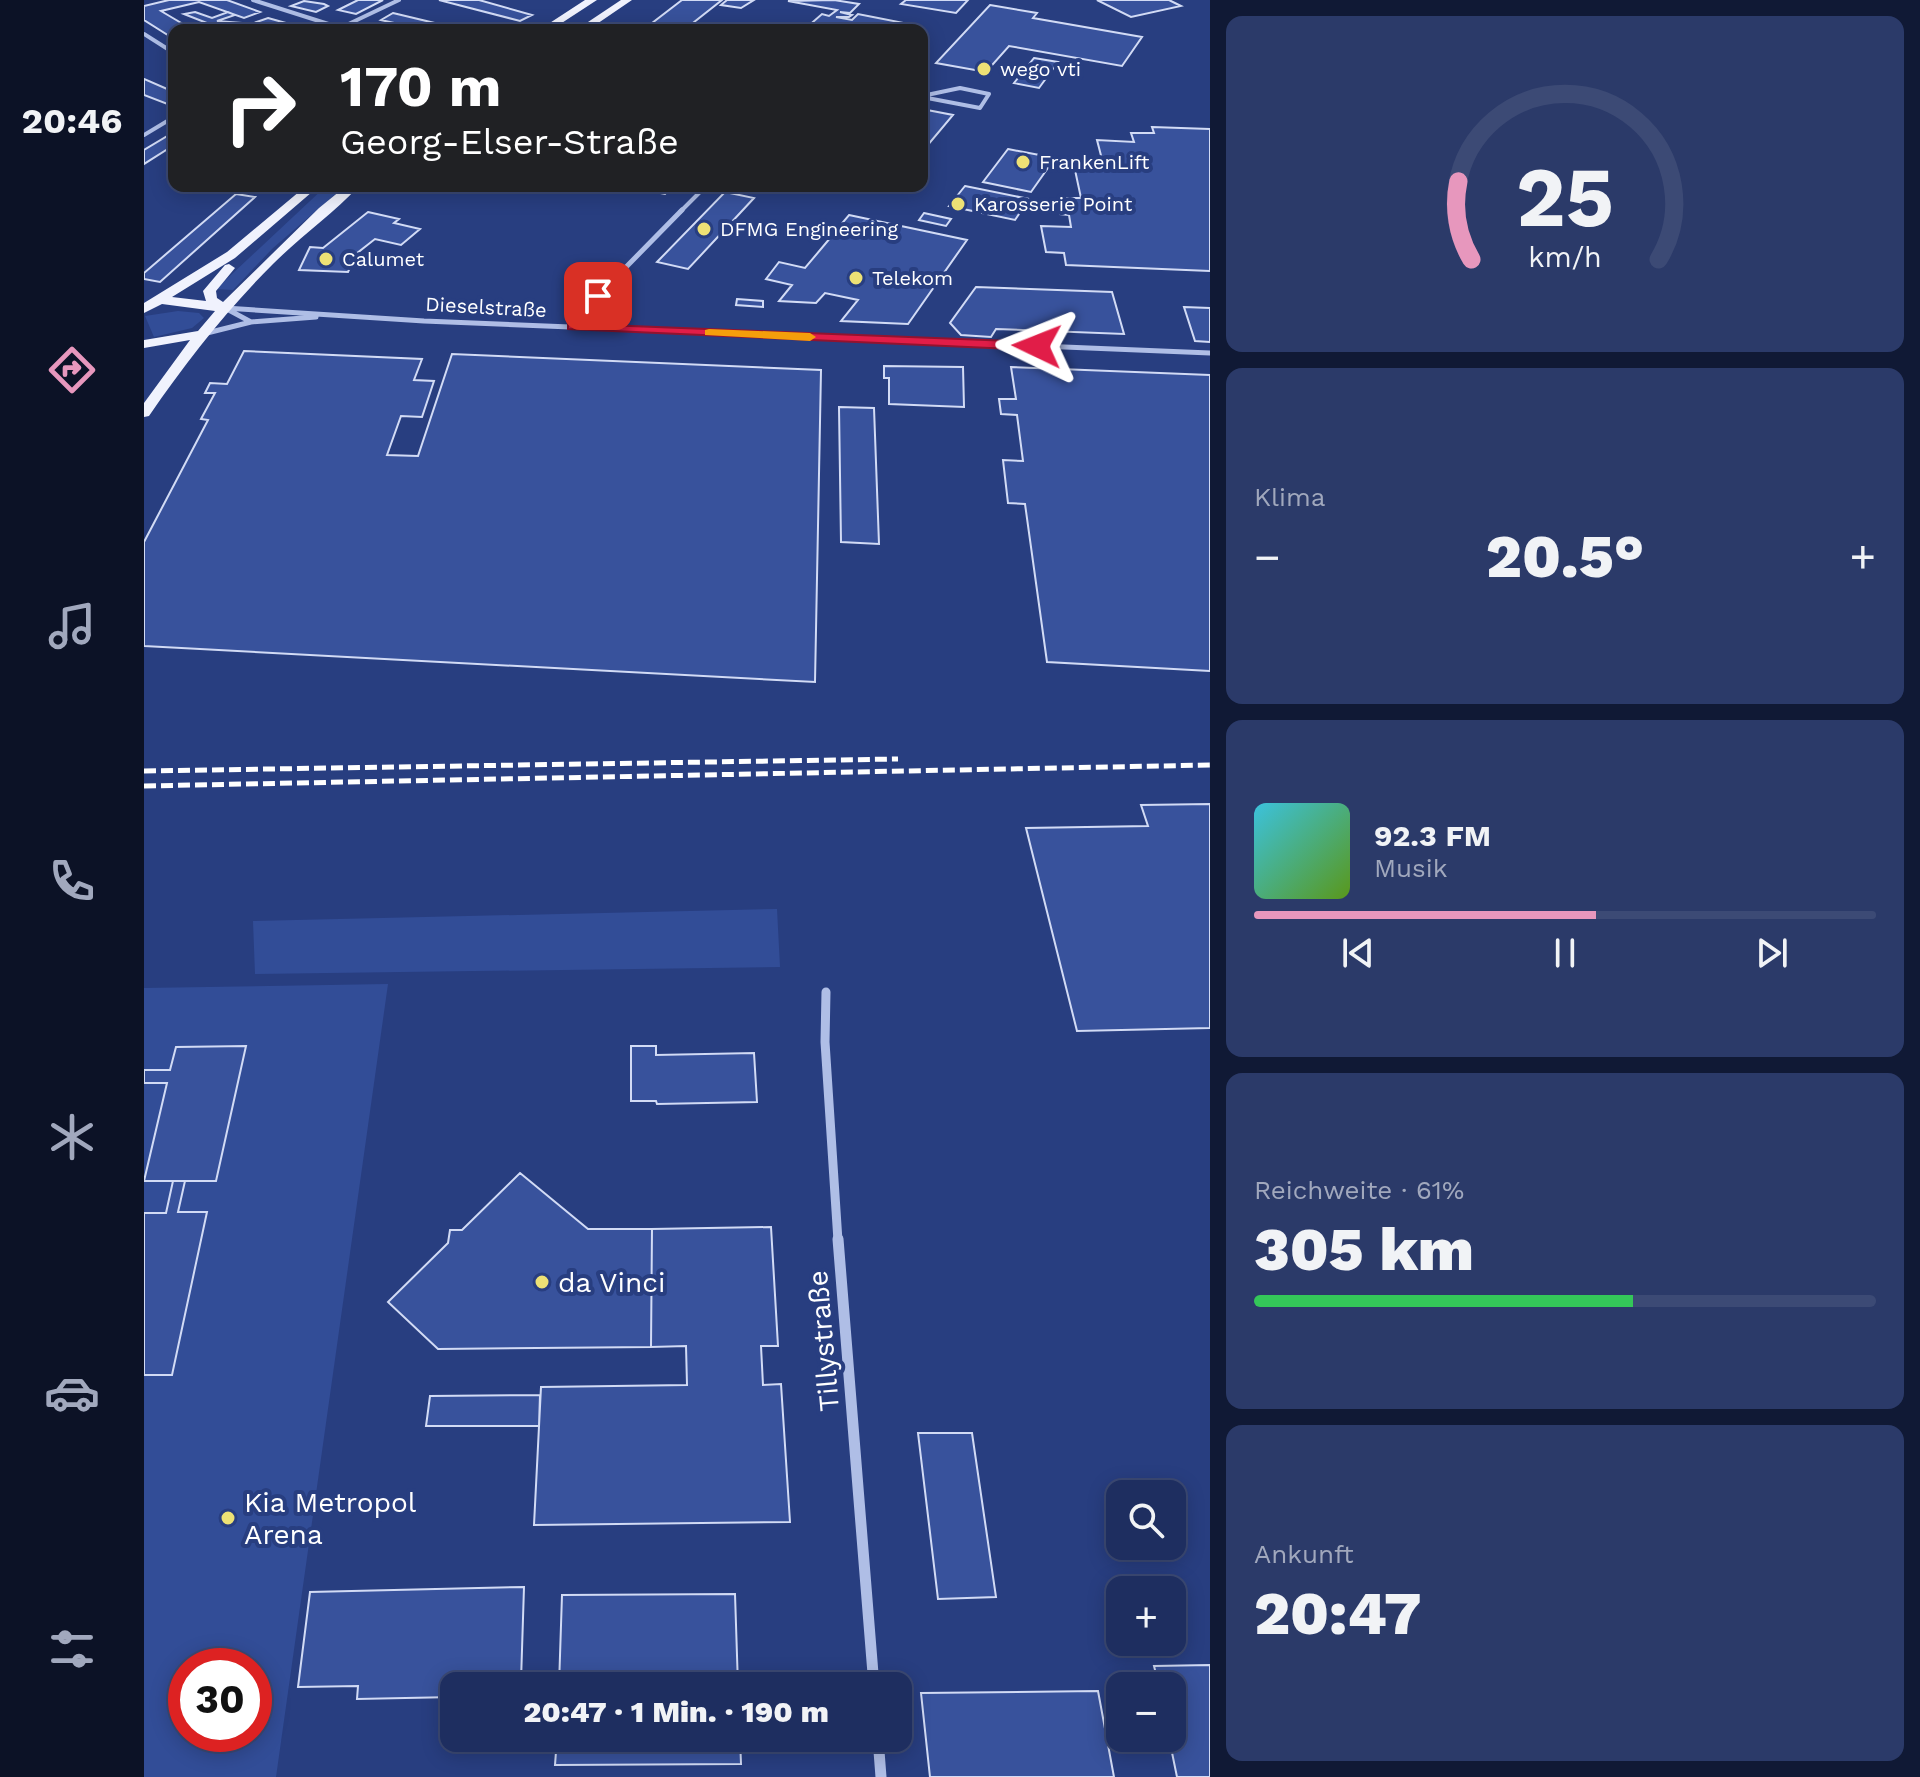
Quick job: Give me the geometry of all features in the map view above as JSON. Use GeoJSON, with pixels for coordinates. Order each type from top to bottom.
{"type":"FeatureCollection","features":[{"type":"Feature","properties":{"kind":"main road"},"geometry":{"type":"LineString","coordinates":[[553,24],[592,0]]}},
{"type":"Feature","properties":{"kind":"main road"},"geometry":{"type":"LineString","coordinates":[[590,24],[627,0]]}},
{"type":"Feature","properties":{"kind":"main road"},"geometry":{"type":"LineString","coordinates":[[566,16],[567,24]]}},
{"type":"Feature","properties":{"kind":"main road"},"geometry":{"type":"LineString","coordinates":[[144,309],[209,270],[254,237],[306,192]]}},
{"type":"Feature","properties":{"kind":"main road"},"geometry":{"type":"LineString","coordinates":[[144,413],[225,308],[300,231],[346,192]]}},
{"type":"Feature","properties":{"kind":"main road"},"geometry":{"type":"LineString","coordinates":[[225,308],[211,300],[209,291],[217,278],[239,259],[254,237]]}},
{"type":"Feature","properties":{"kind":"main road"},"geometry":{"type":"LineString","coordinates":[[144,297],[225,308]]}},
{"type":"Feature","properties":{"kind":"main road"},"geometry":{"type":"LineString","coordinates":[[144,344],[203,334]]}},
{"type":"Feature","properties":{"kind":"street"},"geometry":{"type":"LineString","coordinates":[[253,0],[323,24]]}},
{"type":"Feature","properties":{"kind":"street"},"geometry":{"type":"LineString","coordinates":[[349,24],[399,0]]}},
{"type":"Feature","properties":{"kind":"street"},"geometry":{"type":"LineString","coordinates":[[144,34],[168,49]]}},
{"type":"Feature","properties":{"kind":"street"},"geometry":{"type":"LineString","coordinates":[[928,96],[960,88],[989,94],[980,108],[928,98]]}},
{"type":"Feature","properties":{"kind":"street"},"geometry":{"type":"LineString","coordinates":[[144,135],[168,121]]}},
{"type":"Feature","properties":{"kind":"street"},"geometry":{"type":"LineString","coordinates":[[572,327],[580,314],[700,192]]}},
{"type":"Feature","properties":{"kind":"street"},"geometry":{"type":"LineString","coordinates":[[225,308],[251,322]]}},
{"type":"Feature","properties":{"kind":"street","name":"Dieselstraße"},"geometry":{"type":"LineString","coordinates":[[225,308],[572,327],[1210,353]]}},
{"type":"Feature","properties":{"kind":"street","name":"Dieselstraße"},"geometry":{"type":"LineString","coordinates":[[203,334],[251,322],[337,316]]}},
{"type":"Feature","properties":{"kind":"street","name":"Tillystraße"},"geometry":{"type":"LineString","coordinates":[[826,992],[825,1042],[833,1172],[873,1672]]}},
{"type":"Feature","properties":{"kind":"street"},"geometry":{"type":"LineString","coordinates":[[879,1752],[881,1777]]}},
{"type":"Feature","properties":{"kind":"shaded area"},"geometry":{"type":"Polygon","coordinates":[[[320,192],[338,192],[273,248],[233,290],[216,289],[320,192]]]}},
{"type":"Feature","properties":{"kind":"shaded area"},"geometry":{"type":"Polygon","coordinates":[[[178,311],[199,313],[204,318],[192,328],[154,337],[145,316],[178,311]]]}},
{"type":"Feature","properties":{"kind":"shaded area"},"geometry":{"type":"Polygon","coordinates":[[[777,909],[780,967],[255,974],[253,921],[777,909]]]}},
{"type":"Feature","properties":{"kind":"shaded area","name":"Kia Metropol Arena"},"geometry":{"type":"Polygon","coordinates":[[[388,984],[276,1777],[144,1777],[144,988],[388,984]]]}},
{"type":"Feature","properties":{"kind":"building"},"geometry":{"type":"Polygon","coordinates":[[[169,0],[227,0],[260,12],[244,18],[199,2],[161,11],[183,24],[168,24],[168,35],[144,20],[144,6],[169,0]]]}},
{"type":"Feature","properties":{"kind":"building"},"geometry":{"type":"Polygon","coordinates":[[[358,0],[383,0],[356,14],[338,10],[358,0]]]}},
{"type":"Feature","properties":{"kind":"building"},"geometry":{"type":"Polygon","coordinates":[[[439,0],[479,0],[532,15],[520,21],[439,0]]]}},
{"type":"Feature","properties":{"kind":"building"},"geometry":{"type":"Polygon","coordinates":[[[682,0],[722,0],[692,24],[651,24],[682,0]]]}},
{"type":"Feature","properties":{"kind":"building"},"geometry":{"type":"Polygon","coordinates":[[[727,0],[754,0],[741,8],[721,5],[727,0]]]}},
{"type":"Feature","properties":{"kind":"building"},"geometry":{"type":"Polygon","coordinates":[[[834,0],[859,4],[850,13],[840,12],[852,15],[849,17],[836,17],[852,20],[858,14],[904,23],[811,24],[822,14],[829,16],[837,10],[788,1],[834,0]]]}},
{"type":"Feature","properties":{"kind":"building"},"geometry":{"type":"Polygon","coordinates":[[[906,0],[968,0],[956,13],[901,4],[906,0]]]}},
{"type":"Feature","properties":{"kind":"building"},"geometry":{"type":"Polygon","coordinates":[[[1097,0],[1169,0],[1181,6],[1131,17],[1097,0]]]}},
{"type":"Feature","properties":{"kind":"building"},"geometry":{"type":"Polygon","coordinates":[[[304,1],[328,6],[316,12],[291,6],[304,1]]]}},
{"type":"Feature","properties":{"kind":"building"},"geometry":{"type":"Polygon","coordinates":[[[990,5],[1037,13],[1033,18],[1142,37],[1122,66],[1009,46],[986,72],[936,63],[990,5]]]}},
{"type":"Feature","properties":{"kind":"building"},"geometry":{"type":"Polygon","coordinates":[[[195,12],[212,18],[228,12],[235,15],[217,21],[242,23],[209,24],[184,14],[195,12]]]}},
{"type":"Feature","properties":{"kind":"building"},"geometry":{"type":"Polygon","coordinates":[[[393,13],[439,24],[399,24],[381,20],[393,13]]]}},
{"type":"Feature","properties":{"kind":"building"},"geometry":{"type":"Polygon","coordinates":[[[268,18],[290,24],[251,24],[268,18]]]}},
{"type":"Feature","properties":{"kind":"building"},"geometry":{"type":"Polygon","coordinates":[[[1034,58],[1058,62],[1039,88],[1014,83],[1034,58]]]}},
{"type":"Feature","properties":{"kind":"building"},"geometry":{"type":"Polygon","coordinates":[[[144,79],[168,89],[168,104],[144,95],[144,79]]]}},
{"type":"Feature","properties":{"kind":"building"},"geometry":{"type":"Polygon","coordinates":[[[928,110],[953,115],[928,145],[928,110]]]}},
{"type":"Feature","properties":{"kind":"building"},"geometry":{"type":"Polygon","coordinates":[[[1152,127],[1210,129],[1210,271],[1066,265],[1064,253],[1046,252],[1041,226],[1071,227],[1069,215],[1060,214],[1058,203],[1066,204],[1065,198],[1081,198],[1075,170],[1105,171],[1097,140],[1134,142],[1131,133],[1154,133],[1152,127]]]}},
{"type":"Feature","properties":{"kind":"building"},"geometry":{"type":"Polygon","coordinates":[[[168,136],[168,149],[144,164],[144,150],[168,136]]]}},
{"type":"Feature","properties":{"kind":"building"},"geometry":{"type":"Polygon","coordinates":[[[1008,149],[1055,158],[1031,192],[983,182],[1008,149]]]}},
{"type":"Feature","properties":{"kind":"building"},"geometry":{"type":"Polygon","coordinates":[[[965,186],[1029,199],[1015,220],[949,206],[965,186]]]}},
{"type":"Feature","properties":{"kind":"building"},"geometry":{"type":"Polygon","coordinates":[[[725,192],[754,198],[688,269],[657,262],[725,192]]]}},
{"type":"Feature","properties":{"kind":"building"},"geometry":{"type":"Polygon","coordinates":[[[236,194],[255,197],[160,282],[144,279],[144,273],[236,194]]]}},
{"type":"Feature","properties":{"kind":"building"},"geometry":{"type":"Polygon","coordinates":[[[368,212],[399,219],[394,223],[420,229],[401,245],[375,239],[356,254],[348,272],[299,270],[310,247],[323,248],[368,212]]]}},
{"type":"Feature","properties":{"kind":"building"},"geometry":{"type":"Polygon","coordinates":[[[924,213],[951,219],[946,226],[919,220],[924,213]]]}},
{"type":"Feature","properties":{"kind":"building"},"geometry":{"type":"Polygon","coordinates":[[[849,215],[967,240],[908,324],[841,321],[858,300],[825,293],[816,303],[779,301],[792,285],[766,279],[779,262],[805,268],[831,237],[829,232],[834,233],[849,215]]]}},
{"type":"Feature","properties":{"kind":"building"},"geometry":{"type":"Polygon","coordinates":[[[976,287],[1112,292],[1124,334],[996,329],[991,337],[961,335],[950,323],[976,287]]]}},
{"type":"Feature","properties":{"kind":"building"},"geometry":{"type":"Polygon","coordinates":[[[737,299],[763,301],[763,307],[736,305],[737,299]]]}},
{"type":"Feature","properties":{"kind":"building"},"geometry":{"type":"Polygon","coordinates":[[[1184,307],[1210,308],[1210,342],[1195,341],[1184,307]]]}},
{"type":"Feature","properties":{"kind":"building"},"geometry":{"type":"Polygon","coordinates":[[[244,351],[422,359],[414,380],[434,381],[422,417],[401,416],[387,455],[418,456],[452,354],[821,370],[815,682],[144,646],[144,542],[208,420],[201,419],[215,393],[205,393],[210,383],[227,384],[244,351]]]}},
{"type":"Feature","properties":{"kind":"building"},"geometry":{"type":"Polygon","coordinates":[[[884,366],[963,367],[964,407],[889,404],[889,378],[884,378],[884,366]]]}},
{"type":"Feature","properties":{"kind":"building"},"geometry":{"type":"Polygon","coordinates":[[[1011,367],[1210,375],[1210,671],[1047,662],[1025,504],[1008,503],[1003,460],[1023,461],[1017,415],[1001,414],[999,399],[1016,399],[1011,367]]]}},
{"type":"Feature","properties":{"kind":"building"},"geometry":{"type":"Polygon","coordinates":[[[839,407],[874,408],[879,544],[841,542],[839,407]]]}},
{"type":"Feature","properties":{"kind":"building"},"geometry":{"type":"Polygon","coordinates":[[[1210,804],[1210,1028],[1077,1031],[1026,828],[1148,826],[1141,805],[1210,804]]]}},
{"type":"Feature","properties":{"kind":"building"},"geometry":{"type":"Polygon","coordinates":[[[246,1046],[216,1181],[144,1181],[167,1083],[144,1083],[144,1070],[170,1070],[176,1047],[246,1046]]]}},
{"type":"Feature","properties":{"kind":"building"},"geometry":{"type":"Polygon","coordinates":[[[631,1046],[656,1046],[656,1055],[754,1053],[757,1102],[657,1104],[656,1101],[631,1101],[631,1046]]]}},
{"type":"Feature","properties":{"kind":"building"},"geometry":{"type":"Polygon","coordinates":[[[520,1173],[588,1229],[652,1229],[651,1347],[438,1349],[388,1302],[448,1243],[450,1230],[462,1230],[520,1173]]]}},
{"type":"Feature","properties":{"kind":"building"},"geometry":{"type":"Polygon","coordinates":[[[173,1181],[185,1181],[178,1212],[207,1212],[172,1375],[144,1375],[144,1213],[166,1213],[173,1181]]]}},
{"type":"Feature","properties":{"kind":"building"},"geometry":{"type":"Polygon","coordinates":[[[771,1227],[778,1346],[761,1346],[763,1385],[781,1384],[790,1522],[534,1525],[541,1387],[687,1385],[686,1346],[651,1347],[652,1229],[771,1227]]]}},
{"type":"Feature","properties":{"kind":"building"},"geometry":{"type":"Polygon","coordinates":[[[540,1395],[539,1426],[426,1426],[430,1396],[540,1395]]]}},
{"type":"Feature","properties":{"kind":"building"},"geometry":{"type":"Polygon","coordinates":[[[918,1433],[972,1433],[996,1597],[938,1599],[918,1433]]]}},
{"type":"Feature","properties":{"kind":"building"},"geometry":{"type":"Polygon","coordinates":[[[524,1587],[521,1672],[440,1672],[440,1697],[357,1699],[358,1686],[298,1687],[310,1592],[524,1587]]]}},
{"type":"Feature","properties":{"kind":"building"},"geometry":{"type":"Polygon","coordinates":[[[735,1594],[738,1672],[559,1672],[562,1595],[735,1594]]]}},
{"type":"Feature","properties":{"kind":"building"},"geometry":{"type":"Polygon","coordinates":[[[1210,1665],[1210,1777],[1177,1777],[1172,1752],[1186,1752],[1186,1672],[1156,1672],[1154,1666],[1210,1665]]]}},
{"type":"Feature","properties":{"kind":"building"},"geometry":{"type":"Polygon","coordinates":[[[1098,1691],[1106,1752],[1109,1752],[1114,1777],[930,1777],[921,1693],[1098,1691]]]}},
{"type":"Feature","properties":{"kind":"building"},"geometry":{"type":"Polygon","coordinates":[[[556,1752],[741,1752],[741,1764],[555,1765],[556,1752]]]}},
{"type":"Feature","properties":{"kind":"railway"},"geometry":{"type":"LineString","coordinates":[[144,771],[898,759]]}},
{"type":"Feature","properties":{"kind":"railway"},"geometry":{"type":"LineString","coordinates":[[144,786],[1210,765]]}},
{"type":"Feature","properties":{"kind":"slow traffic"},"geometry":{"type":"LineString","coordinates":[[709,332],[810,337]]}},
{"type":"Feature","properties":{"kind":"place","name":"wego vti"},"geometry":{"type":"Point","coordinates":[984,69]}},
{"type":"Feature","properties":{"kind":"place","name":"FrankenLift"},"geometry":{"type":"Point","coordinates":[1023,162]}},
{"type":"Feature","properties":{"kind":"place","name":"Karosserie Point"},"geometry":{"type":"Point","coordinates":[958,204]}},
{"type":"Feature","properties":{"kind":"place","name":"DFMG Engineering"},"geometry":{"type":"Point","coordinates":[704,229]}},
{"type":"Feature","properties":{"kind":"place","name":"Calumet"},"geometry":{"type":"Point","coordinates":[326,259]}},
{"type":"Feature","properties":{"kind":"place","name":"Telekom"},"geometry":{"type":"Point","coordinates":[856,278]}},
{"type":"Feature","properties":{"kind":"place","name":"da Vinci"},"geometry":{"type":"Point","coordinates":[542,1282]}},
{"type":"Feature","properties":{"kind":"place","name":"Kia Metropol Arena"},"geometry":{"type":"Point","coordinates":[228,1518]}},
{"type":"Feature","properties":{"kind":"route"},"geometry":{"type":"LineString","coordinates":[[598,296],[572,327],[1037,346]]}}]}
